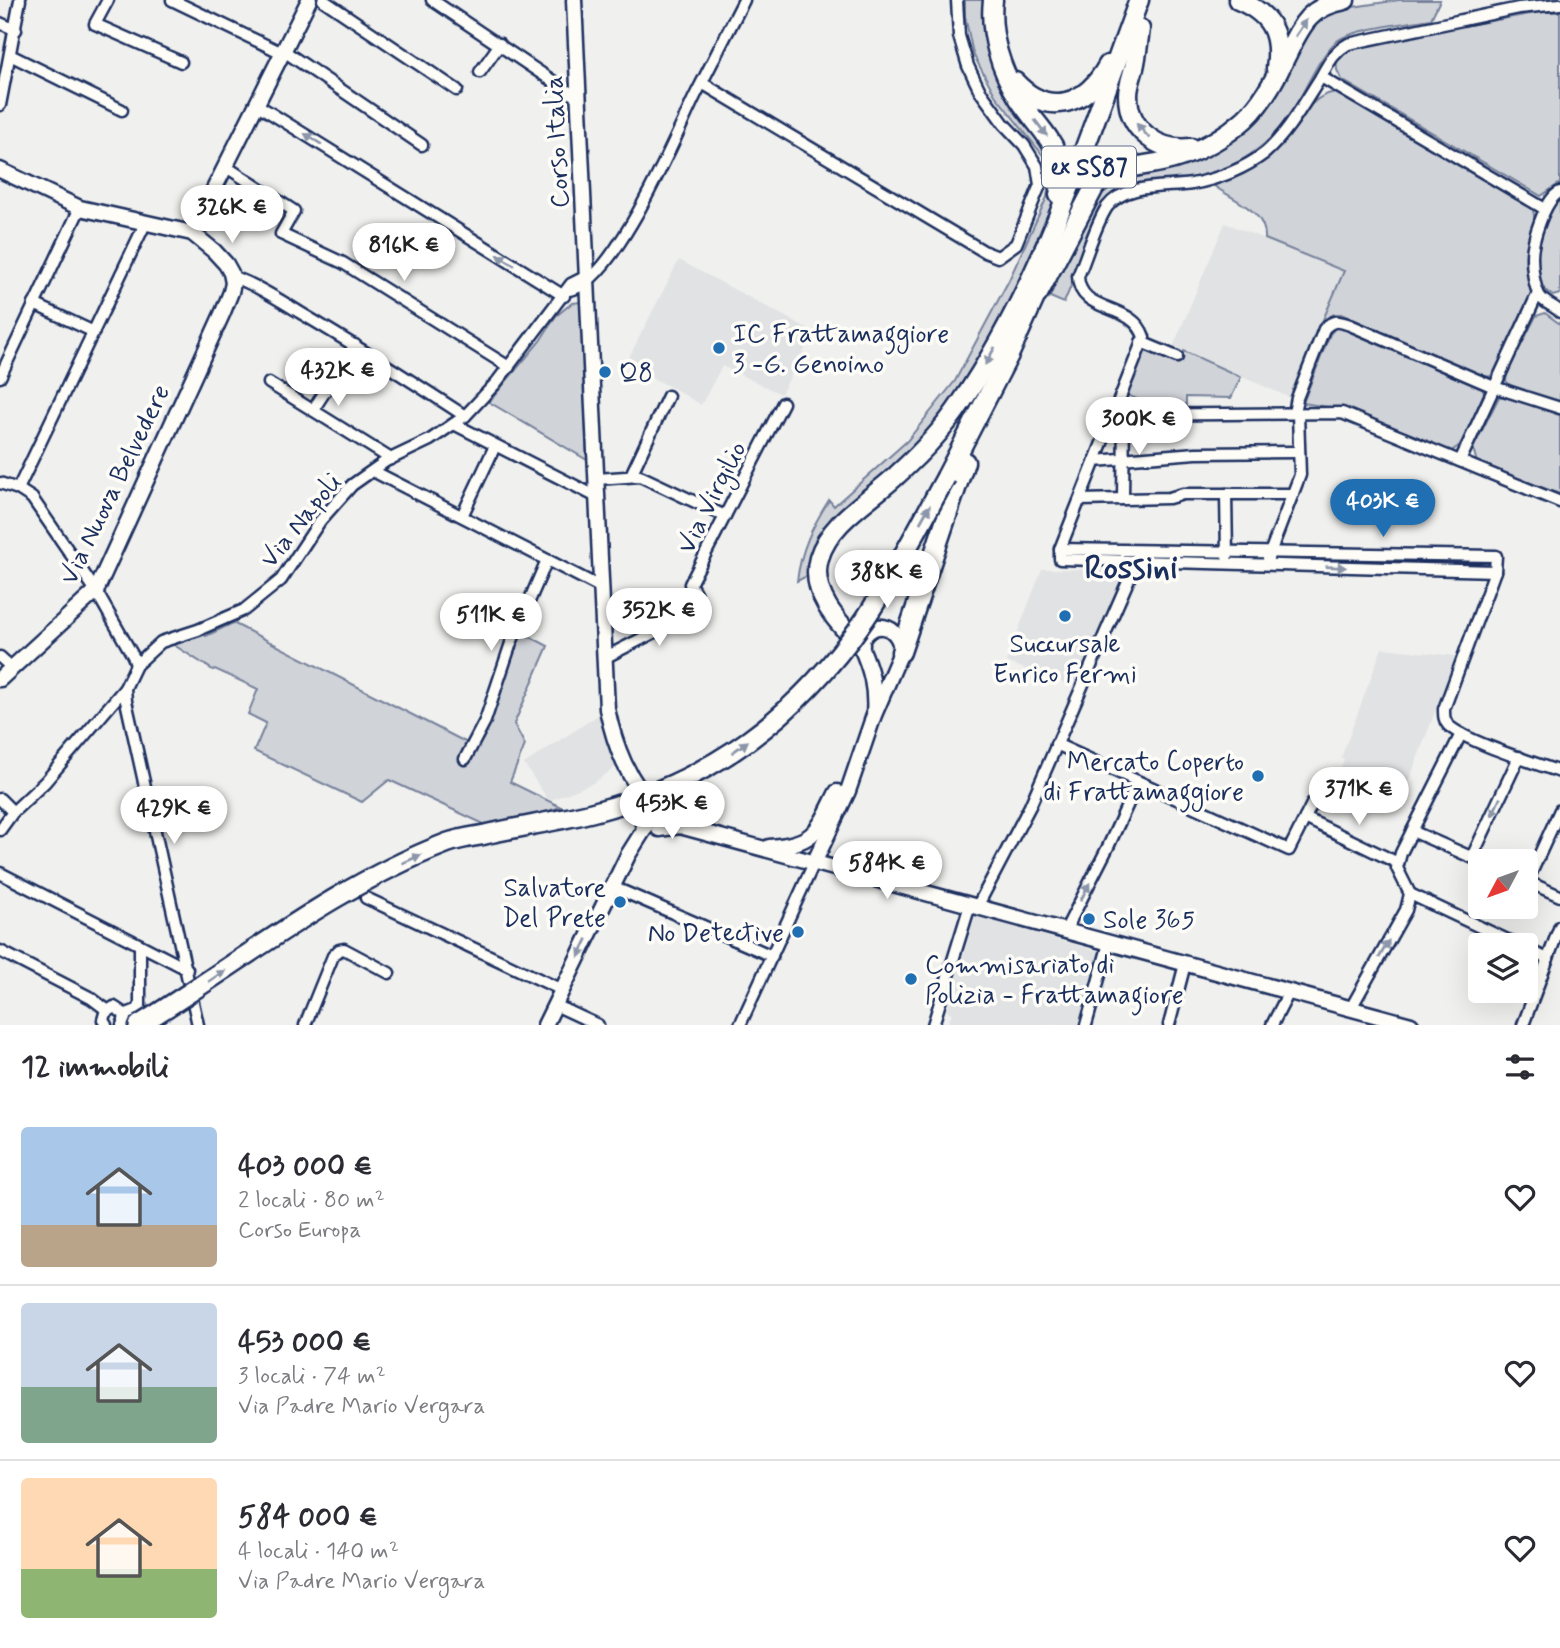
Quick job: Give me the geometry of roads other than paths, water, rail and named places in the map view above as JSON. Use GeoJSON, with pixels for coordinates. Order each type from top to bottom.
{"type":"FeatureCollection","features":[{"type":"Feature","properties":{"kind":"highway"},"geometry":{"type":"LineString","coordinates":[[993,0],[994,33],[1005,71],[1021,102],[1055,148],[1061,165],[1062,181],[1047,242]]}},
{"type":"Feature","properties":{"kind":"highway","name":"ex SS87"},"geometry":{"type":"LineString","coordinates":[[1028,300],[1083,184],[1135,27],[1139,0]]}},
{"type":"Feature","properties":{"kind":"highway"},"geometry":{"type":"LineString","coordinates":[[1005,71],[1032,97],[1047,103],[1068,103],[1081,97],[1097,83],[1151,0]]}},
{"type":"Feature","properties":{"kind":"highway"},"geometry":{"type":"LineString","coordinates":[[1238,0],[1263,14],[1272,25],[1277,39],[1275,76]]}},
{"type":"Feature","properties":{"kind":"highway"},"geometry":{"type":"LineString","coordinates":[[860,645],[833,616],[823,598],[817,577],[823,547],[835,530],[898,475],[945,425],[1028,300],[1054,268],[1095,186],[1107,176],[1124,168],[1179,158],[1226,134],[1260,101],[1304,22],[1317,10],[1345,0]]}},
{"type":"Feature","properties":{"kind":"highway"},"geometry":{"type":"LineString","coordinates":[[1135,27],[1137,55],[1128,93],[1130,111],[1137,126],[1149,139],[1162,146],[1181,149],[1205,146]]}},
{"type":"Feature","properties":{"kind":"highway","name":"ex SS87"},"geometry":{"type":"LineString","coordinates":[[133,1020],[372,876],[450,842],[597,811],[694,775],[733,753],[805,694],[836,659],[867,616],[946,477],[1009,355],[1047,242],[1135,27]]}},
{"type":"Feature","properties":{"kind":"highway"},"geometry":{"type":"LineString","coordinates":[[901,653],[957,480],[1009,355]]}},
{"type":"Feature","properties":{"kind":"street"},"geometry":{"type":"LineString","coordinates":[[0,105],[20,0]]}},
{"type":"Feature","properties":{"kind":"street"},"geometry":{"type":"LineString","coordinates":[[108,0],[95,24],[181,62]]}},
{"type":"Feature","properties":{"kind":"street"},"geometry":{"type":"LineString","coordinates":[[172,0],[275,50],[284,51],[422,145]]}},
{"type":"Feature","properties":{"kind":"street"},"geometry":{"type":"LineString","coordinates":[[192,233],[309,0]]}},
{"type":"Feature","properties":{"kind":"street"},"geometry":{"type":"LineString","coordinates":[[323,0],[457,90]]}},
{"type":"Feature","properties":{"kind":"street"},"geometry":{"type":"LineString","coordinates":[[432,0],[578,98]]}},
{"type":"Feature","properties":{"kind":"street","name":"Corso Italia"},"geometry":{"type":"LineString","coordinates":[[574,0],[607,709],[611,729],[626,768],[653,819]]}},
{"type":"Feature","properties":{"kind":"street"},"geometry":{"type":"LineString","coordinates":[[587,281],[616,249],[640,210],[744,0]]}},
{"type":"Feature","properties":{"kind":"street"},"geometry":{"type":"LineString","coordinates":[[702,82],[985,252],[998,257],[1016,244],[1040,185],[1037,166],[1024,145],[1004,124],[980,91],[968,66],[959,36],[957,0]]}},
{"type":"Feature","properties":{"kind":"street"},"geometry":{"type":"LineString","coordinates":[[1060,554],[1095,461],[1119,415],[1144,337],[1136,322],[1086,298],[1079,285],[1078,276],[1105,210],[1124,193],[1202,181],[1245,166],[1279,138],[1337,50],[1348,44],[1519,8],[1560,4]]}},
{"type":"Feature","properties":{"kind":"street"},"geometry":{"type":"LineString","coordinates":[[0,23],[16,30]]}},
{"type":"Feature","properties":{"kind":"street"},"geometry":{"type":"LineString","coordinates":[[481,72],[500,44]]}},
{"type":"Feature","properties":{"kind":"street"},"geometry":{"type":"LineString","coordinates":[[10,55],[122,110]]}},
{"type":"Feature","properties":{"kind":"street"},"geometry":{"type":"LineString","coordinates":[[1321,76],[1545,209]]}},
{"type":"Feature","properties":{"kind":"street"},"geometry":{"type":"LineString","coordinates":[[256,104],[566,293]]}},
{"type":"Feature","properties":{"kind":"street"},"geometry":{"type":"LineString","coordinates":[[225,166],[294,211],[281,234],[343,263],[509,367]]}},
{"type":"Feature","properties":{"kind":"street"},"geometry":{"type":"LineString","coordinates":[[0,170],[80,208],[192,233],[226,264],[232,283],[252,287],[276,298],[465,416]]}},
{"type":"Feature","properties":{"kind":"street"},"geometry":{"type":"LineString","coordinates":[[1559,309],[1545,303],[1538,293],[1532,253],[1549,200],[1560,192]]}},
{"type":"Feature","properties":{"kind":"street"},"geometry":{"type":"LineString","coordinates":[[0,377],[80,208]]}},
{"type":"Feature","properties":{"kind":"street"},"geometry":{"type":"LineString","coordinates":[[18,489],[145,224]]}},
{"type":"Feature","properties":{"kind":"street","name":"Via Napoli"},"geometry":{"type":"LineString","coordinates":[[136,665],[161,642],[198,630],[244,610],[281,580],[320,521],[352,485],[391,459],[430,440],[465,416],[509,367],[576,280],[587,281]]}},
{"type":"Feature","properties":{"kind":"street","name":"Via Nuova Belvedere"},"geometry":{"type":"LineString","coordinates":[[0,679],[96,591],[232,283]]}},
{"type":"Feature","properties":{"kind":"street"},"geometry":{"type":"LineString","coordinates":[[1460,461],[1538,293]]}},
{"type":"Feature","properties":{"kind":"street"},"geometry":{"type":"LineString","coordinates":[[34,304],[94,332]]}},
{"type":"Feature","properties":{"kind":"street"},"geometry":{"type":"LineString","coordinates":[[1268,565],[1269,552],[1300,475],[1298,414],[1295,408],[1297,398],[1328,324],[1338,320],[1494,387],[1560,408]]}},
{"type":"Feature","properties":{"kind":"street"},"geometry":{"type":"LineString","coordinates":[[1142,342],[1177,357]]}},
{"type":"Feature","properties":{"kind":"street"},"geometry":{"type":"LineString","coordinates":[[313,410],[355,345]]}},
{"type":"Feature","properties":{"kind":"street"},"geometry":{"type":"LineString","coordinates":[[269,383],[391,459]]}},
{"type":"Feature","properties":{"kind":"street"},"geometry":{"type":"LineString","coordinates":[[631,475],[668,396]]}},
{"type":"Feature","properties":{"kind":"street","name":"Via Virgilio"},"geometry":{"type":"LineString","coordinates":[[604,658],[696,611],[696,592],[690,584],[783,403]]}},
{"type":"Feature","properties":{"kind":"street"},"geometry":{"type":"LineString","coordinates":[[1119,415],[1342,413],[1560,502]]}},
{"type":"Feature","properties":{"kind":"street"},"geometry":{"type":"LineString","coordinates":[[1119,415],[1124,459],[1124,499]]}},
{"type":"Feature","properties":{"kind":"street"},"geometry":{"type":"LineString","coordinates":[[454,424],[597,497]]}},
{"type":"Feature","properties":{"kind":"street"},"geometry":{"type":"LineString","coordinates":[[462,516],[495,446]]}},
{"type":"Feature","properties":{"kind":"street"},"geometry":{"type":"LineString","coordinates":[[1095,461],[1196,453],[1299,452]]}},
{"type":"Feature","properties":{"kind":"street"},"geometry":{"type":"LineString","coordinates":[[373,471],[600,587]]}},
{"type":"Feature","properties":{"kind":"street"},"geometry":{"type":"LineString","coordinates":[[597,479],[640,475],[725,516]]}},
{"type":"Feature","properties":{"kind":"street"},"geometry":{"type":"LineString","coordinates":[[0,483],[18,489],[32,498],[96,591],[136,665],[125,688],[45,782],[13,812],[0,830]]}},
{"type":"Feature","properties":{"kind":"street"},"geometry":{"type":"LineString","coordinates":[[1080,500],[1169,498],[1182,494],[1293,494]]}},
{"type":"Feature","properties":{"kind":"street"},"geometry":{"type":"LineString","coordinates":[[1226,494],[1226,564]]}},
{"type":"Feature","properties":{"kind":"street"},"geometry":{"type":"LineString","coordinates":[[933,1025],[974,906],[1030,806],[1141,551]]}},
{"type":"Feature","properties":{"kind":"street"},"geometry":{"type":"LineString","coordinates":[[1060,554],[1208,551],[1496,556],[1495,571],[1444,709],[1447,723],[1461,734],[1560,772]]}},
{"type":"Feature","properties":{"kind":"street"},"geometry":{"type":"LineString","coordinates":[[1208,551],[1208,563]]}},
{"type":"Feature","properties":{"kind":"street"},"geometry":{"type":"LineString","coordinates":[[1060,554],[1137,561],[1495,571]]}},
{"type":"Feature","properties":{"kind":"street"},"geometry":{"type":"LineString","coordinates":[[465,759],[485,721],[511,643],[547,560]]}},
{"type":"Feature","properties":{"kind":"street"},"geometry":{"type":"LineString","coordinates":[[740,1025],[848,790],[874,715],[901,653],[897,634],[889,628],[879,626],[870,629],[863,636],[860,645],[871,670],[876,695],[874,715]]}},
{"type":"Feature","properties":{"kind":"street"},"geometry":{"type":"LineString","coordinates":[[0,657],[12,668]]}},
{"type":"Feature","properties":{"kind":"street"},"geometry":{"type":"LineString","coordinates":[[125,688],[198,1025]]}},
{"type":"Feature","properties":{"kind":"street"},"geometry":{"type":"LineString","coordinates":[[1461,734],[1412,831],[1397,868],[1410,894],[1493,933]]}},
{"type":"Feature","properties":{"kind":"street"},"geometry":{"type":"LineString","coordinates":[[1056,744],[1289,850],[1314,802]]}},
{"type":"Feature","properties":{"kind":"street"},"geometry":{"type":"LineString","coordinates":[[758,847],[782,846],[811,836],[817,831],[862,752]]}},
{"type":"Feature","properties":{"kind":"street"},"geometry":{"type":"LineString","coordinates":[[1480,849],[1519,757]]}},
{"type":"Feature","properties":{"kind":"street"},"geometry":{"type":"LineString","coordinates":[[1065,930],[1138,782]]}},
{"type":"Feature","properties":{"kind":"street"},"geometry":{"type":"LineString","coordinates":[[0,799],[13,812]]}},
{"type":"Feature","properties":{"kind":"street"},"geometry":{"type":"LineString","coordinates":[[1538,858],[1560,810]]}},
{"type":"Feature","properties":{"kind":"street"},"geometry":{"type":"LineString","coordinates":[[1306,818],[1398,863]]}},
{"type":"Feature","properties":{"kind":"street"},"geometry":{"type":"LineString","coordinates":[[545,1025],[628,855],[653,819],[1407,1024]]}},
{"type":"Feature","properties":{"kind":"street"},"geometry":{"type":"LineString","coordinates":[[1412,831],[1468,856]]}},
{"type":"Feature","properties":{"kind":"street"},"geometry":{"type":"LineString","coordinates":[[0,873],[187,969]]}},
{"type":"Feature","properties":{"kind":"street"},"geometry":{"type":"LineString","coordinates":[[613,887],[772,956]]}},
{"type":"Feature","properties":{"kind":"street"},"geometry":{"type":"LineString","coordinates":[[1538,887],[1560,896]]}},
{"type":"Feature","properties":{"kind":"street"},"geometry":{"type":"LineString","coordinates":[[1351,1008],[1406,910],[1410,894]]}},
{"type":"Feature","properties":{"kind":"street"},"geometry":{"type":"LineString","coordinates":[[366,898],[562,990]]}},
{"type":"Feature","properties":{"kind":"street"},"geometry":{"type":"LineString","coordinates":[[1523,1025],[1560,926]]}},
{"type":"Feature","properties":{"kind":"street"},"geometry":{"type":"LineString","coordinates":[[1086,1025],[1109,943]]}},
{"type":"Feature","properties":{"kind":"street"},"geometry":{"type":"LineString","coordinates":[[103,1024],[103,1016],[107,1010],[118,1008],[133,1020],[140,1000],[140,945]]}},
{"type":"Feature","properties":{"kind":"street"},"geometry":{"type":"LineString","coordinates":[[309,1023],[334,953],[338,950],[344,949],[389,973]]}},
{"type":"Feature","properties":{"kind":"street"},"geometry":{"type":"LineString","coordinates":[[0,951],[91,998],[107,1010]]}},
{"type":"Feature","properties":{"kind":"street"},"geometry":{"type":"LineString","coordinates":[[1538,954],[1548,959]]}},
{"type":"Feature","properties":{"kind":"street"},"geometry":{"type":"LineString","coordinates":[[1169,1025],[1185,964]]}},
{"type":"Feature","properties":{"kind":"street"},"geometry":{"type":"LineString","coordinates":[[1272,1025],[1289,992]]}},
{"type":"Feature","properties":{"kind":"street"},"geometry":{"type":"LineString","coordinates":[[555,1005],[598,1025]]}},
{"type":"Feature","properties":{"kind":"place","name":"IC Frattamaggiore 3 -G. Genoino"},"geometry":{"type":"Point","coordinates":[719,348]}},
{"type":"Feature","properties":{"kind":"place","name":"Q8"},"geometry":{"type":"Point","coordinates":[605,372]}},
{"type":"Feature","properties":{"kind":"place","name":"Succursale Enrico Fermi"},"geometry":{"type":"Point","coordinates":[1065,616]}},
{"type":"Feature","properties":{"kind":"place","name":"Mercato Coperto di Frattamaggiore"},"geometry":{"type":"Point","coordinates":[1258,776]}},
{"type":"Feature","properties":{"kind":"place","name":"Salvatore Del Prete"},"geometry":{"type":"Point","coordinates":[620,902]}},
{"type":"Feature","properties":{"kind":"place","name":"Sole 365"},"geometry":{"type":"Point","coordinates":[1089,919]}},
{"type":"Feature","properties":{"kind":"place","name":"No Detective"},"geometry":{"type":"Point","coordinates":[798,932]}},
{"type":"Feature","properties":{"kind":"place","name":"Commisariato di Polizia - Frattamagiore"},"geometry":{"type":"Point","coordinates":[911,979]}},
{"type":"Feature","properties":{"kind":"district","name":"Rossini"},"geometry":{"type":"Point","coordinates":[1131,566]}}]}
